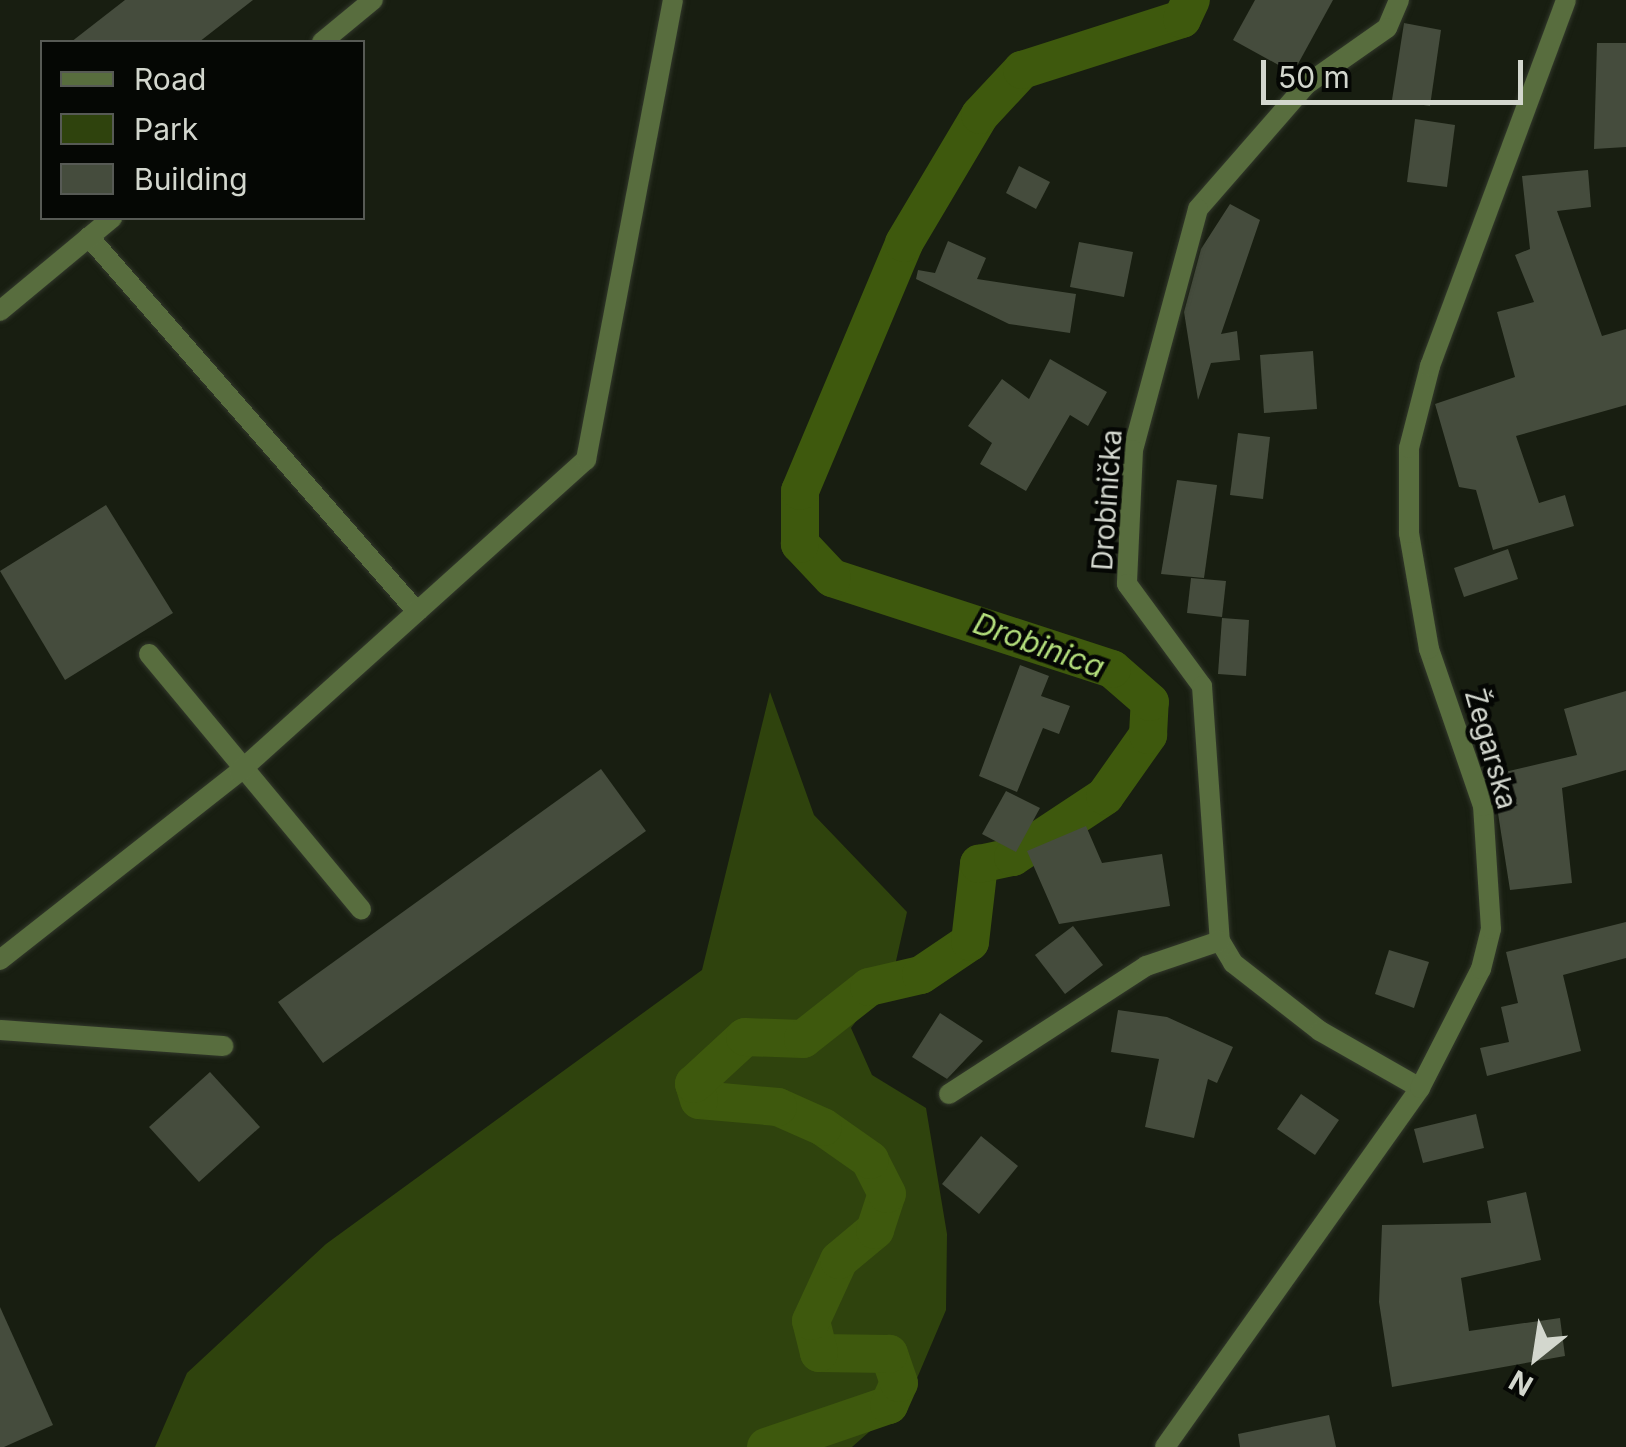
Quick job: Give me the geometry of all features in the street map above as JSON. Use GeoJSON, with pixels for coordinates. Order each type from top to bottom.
{"type":"FeatureCollection","features":[{"type":"Feature","properties":{"kind":"street"},"geometry":{"type":"LineString","coordinates":[[324,40],[373,0]]}},
{"type":"Feature","properties":{"kind":"street"},"geometry":{"type":"LineString","coordinates":[[0,960],[244,768],[586,460],[673,0]]}},
{"type":"Feature","properties":{"kind":"street","name":"Drobinička"},"geometry":{"type":"LineString","coordinates":[[1220,941],[1202,686],[1127,584],[1133,450],[1183,245],[1214,182],[1306,85],[1386,28],[1399,0]]}},
{"type":"Feature","properties":{"kind":"street","name":"Žegarska"},"geometry":{"type":"LineString","coordinates":[[1166,1447],[1420,1088],[1463,1010],[1491,929],[1483,806],[1428,649],[1409,533],[1409,448],[1430,366],[1566,0]]}},
{"type":"Feature","properties":{"kind":"street"},"geometry":{"type":"LineString","coordinates":[[0,312],[110,220]]}},
{"type":"Feature","properties":{"kind":"street"},"geometry":{"type":"LineString","coordinates":[[90,237],[417,612]]}},
{"type":"Feature","properties":{"kind":"street"},"geometry":{"type":"LineString","coordinates":[[149,654],[361,909]]}},
{"type":"Feature","properties":{"kind":"street"},"geometry":{"type":"LineString","coordinates":[[949,1094],[1146,966],[1220,941],[1248,980],[1420,1088]]}},
{"type":"Feature","properties":{"kind":"street"},"geometry":{"type":"LineString","coordinates":[[0,1030],[223,1046]]}},
{"type":"Feature","properties":{"kind":"green space"},"geometry":{"type":"Polygon","coordinates":[[[770,692],[814,815],[907,912],[894,970],[851,1028],[872,1075],[926,1108],[947,1234],[946,1310],[909,1397],[852,1447],[155,1447],[187,1373],[326,1244],[702,970],[770,692]]]}},
{"type":"Feature","properties":{"kind":"building"},"geometry":{"type":"Polygon","coordinates":[[[125,0],[253,0],[202,40],[74,40],[125,0]]]}},
{"type":"Feature","properties":{"kind":"building"},"geometry":{"type":"Polygon","coordinates":[[[1255,0],[1333,0],[1293,73],[1233,40],[1255,0]]]}},
{"type":"Feature","properties":{"kind":"building"},"geometry":{"type":"Polygon","coordinates":[[[1404,23],[1441,30],[1430,106],[1392,100],[1404,23]]]}},
{"type":"Feature","properties":{"kind":"building"},"geometry":{"type":"Polygon","coordinates":[[[1597,43],[1626,43],[1626,147],[1594,149],[1597,43]]]}},
{"type":"Feature","properties":{"kind":"building"},"geometry":{"type":"Polygon","coordinates":[[[1415,119],[1455,125],[1447,187],[1407,182],[1415,119]]]}},
{"type":"Feature","properties":{"kind":"building"},"geometry":{"type":"Polygon","coordinates":[[[1019,166],[1050,182],[1036,209],[1006,193],[1019,166]]]}},
{"type":"Feature","properties":{"kind":"building"},"geometry":{"type":"Polygon","coordinates":[[[1588,170],[1591,207],[1557,211],[1602,336],[1626,329],[1626,405],[1516,436],[1539,503],[1565,495],[1574,526],[1493,550],[1476,490],[1459,487],[1435,404],[1515,377],[1497,312],[1534,302],[1515,255],[1530,249],[1522,176],[1588,170]]]}},
{"type":"Feature","properties":{"kind":"building"},"geometry":{"type":"Polygon","coordinates":[[[1230,204],[1260,220],[1221,334],[1237,331],[1240,360],[1211,363],[1198,400],[1184,312],[1201,249],[1230,204]]]}},
{"type":"Feature","properties":{"kind":"building"},"geometry":{"type":"Polygon","coordinates":[[[948,241],[986,258],[977,279],[1076,294],[1070,333],[1009,324],[916,279],[918,270],[935,273],[948,241]]]}},
{"type":"Feature","properties":{"kind":"building"},"geometry":{"type":"Polygon","coordinates":[[[1079,242],[1133,252],[1124,297],[1070,287],[1079,242]]]}},
{"type":"Feature","properties":{"kind":"building"},"geometry":{"type":"Polygon","coordinates":[[[1313,351],[1317,409],[1264,413],[1260,355],[1313,351]]]}},
{"type":"Feature","properties":{"kind":"building"},"geometry":{"type":"Polygon","coordinates":[[[1050,359],[1107,392],[1088,426],[1070,415],[1026,491],[980,464],[992,443],[968,426],[1002,379],[1029,399],[1050,359]]]}},
{"type":"Feature","properties":{"kind":"building"},"geometry":{"type":"Polygon","coordinates":[[[1238,433],[1270,437],[1263,499],[1230,495],[1238,433]]]}},
{"type":"Feature","properties":{"kind":"building"},"geometry":{"type":"Polygon","coordinates":[[[1177,480],[1217,485],[1204,578],[1161,574],[1177,480]]]}},
{"type":"Feature","properties":{"kind":"building"},"geometry":{"type":"Polygon","coordinates":[[[106,505],[173,613],[65,680],[0,571],[106,505]]]}},
{"type":"Feature","properties":{"kind":"building"},"geometry":{"type":"Polygon","coordinates":[[[1508,549],[1518,579],[1464,597],[1454,568],[1508,549]]]}},
{"type":"Feature","properties":{"kind":"building"},"geometry":{"type":"Polygon","coordinates":[[[1191,578],[1226,581],[1222,617],[1187,613],[1191,578]]]}},
{"type":"Feature","properties":{"kind":"building"},"geometry":{"type":"Polygon","coordinates":[[[1222,618],[1249,620],[1246,676],[1218,674],[1222,618]]]}},
{"type":"Feature","properties":{"kind":"building"},"geometry":{"type":"Polygon","coordinates":[[[1020,665],[1049,676],[1041,696],[1070,706],[1059,734],[1043,728],[1017,792],[979,776],[1020,665]]]}},
{"type":"Feature","properties":{"kind":"building"},"geometry":{"type":"Polygon","coordinates":[[[1626,691],[1626,770],[1562,788],[1572,883],[1510,890],[1492,775],[1577,755],[1564,709],[1626,691]]]}},
{"type":"Feature","properties":{"kind":"building"},"geometry":{"type":"Polygon","coordinates":[[[601,769],[646,831],[323,1063],[278,1002],[601,769]]]}},
{"type":"Feature","properties":{"kind":"building"},"geometry":{"type":"Polygon","coordinates":[[[1006,791],[1040,808],[1016,852],[982,834],[1006,791]]]}},
{"type":"Feature","properties":{"kind":"building"},"geometry":{"type":"Polygon","coordinates":[[[1086,826],[1102,863],[1162,854],[1170,906],[1059,924],[1027,851],[1086,826]]]}},
{"type":"Feature","properties":{"kind":"building"},"geometry":{"type":"Polygon","coordinates":[[[1626,922],[1626,958],[1563,975],[1581,1051],[1487,1076],[1480,1048],[1509,1042],[1501,1007],[1518,1003],[1506,952],[1626,922]]]}},
{"type":"Feature","properties":{"kind":"building"},"geometry":{"type":"Polygon","coordinates":[[[1073,926],[1103,965],[1065,994],[1035,955],[1073,926]]]}},
{"type":"Feature","properties":{"kind":"building"},"geometry":{"type":"Polygon","coordinates":[[[1389,950],[1429,962],[1414,1008],[1375,994],[1389,950]]]}},
{"type":"Feature","properties":{"kind":"building"},"geometry":{"type":"Polygon","coordinates":[[[1118,1010],[1167,1017],[1233,1047],[1217,1083],[1208,1079],[1194,1138],[1145,1127],[1159,1059],[1111,1052],[1118,1010]]]}},
{"type":"Feature","properties":{"kind":"building"},"geometry":{"type":"Polygon","coordinates":[[[940,1013],[983,1041],[947,1079],[912,1057],[940,1013]]]}},
{"type":"Feature","properties":{"kind":"building"},"geometry":{"type":"Polygon","coordinates":[[[210,1072],[260,1127],[199,1182],[149,1127],[210,1072]]]}},
{"type":"Feature","properties":{"kind":"building"},"geometry":{"type":"Polygon","coordinates":[[[1301,1094],[1339,1120],[1315,1155],[1277,1129],[1301,1094]]]}},
{"type":"Feature","properties":{"kind":"building"},"geometry":{"type":"Polygon","coordinates":[[[1476,1114],[1484,1148],[1423,1163],[1414,1129],[1476,1114]]]}},
{"type":"Feature","properties":{"kind":"building"},"geometry":{"type":"Polygon","coordinates":[[[981,1136],[1018,1166],[979,1214],[942,1184],[981,1136]]]}},
{"type":"Feature","properties":{"kind":"building"},"geometry":{"type":"Polygon","coordinates":[[[1526,1192],[1541,1260],[1461,1278],[1469,1331],[1560,1318],[1565,1356],[1392,1387],[1379,1302],[1382,1225],[1491,1223],[1487,1201],[1526,1192]]]}},
{"type":"Feature","properties":{"kind":"building"},"geometry":{"type":"Polygon","coordinates":[[[0,1307],[53,1425],[4,1447],[0,1447],[0,1307]]]}},
{"type":"Feature","properties":{"kind":"building"},"geometry":{"type":"Polygon","coordinates":[[[1329,1415],[1336,1447],[1240,1447],[1238,1434],[1329,1415]]]}},
{"type":"Feature","properties":{"kind":"waterway","name":"Drobinica"},"geometry":{"type":"LineString","coordinates":[[766,1447],[889,1405],[899,1383],[889,1354],[819,1353],[811,1321],[839,1260],[875,1230],[887,1194],[870,1160],[823,1127],[778,1107],[699,1100],[694,1084],[745,1037],[803,1039],[869,987],[921,975],[970,942],[979,864],[1013,857],[1105,796],[1148,735],[1150,702],[1112,669],[832,578],[800,544],[800,491],[904,243],[980,115],[1022,70],[1182,19],[1191,0]]}}]}
